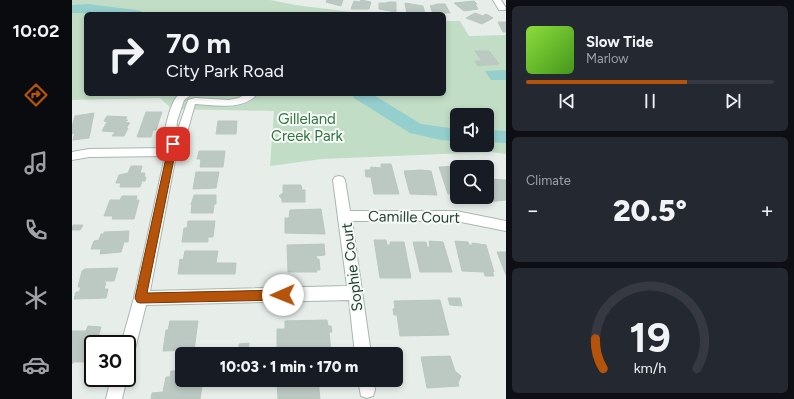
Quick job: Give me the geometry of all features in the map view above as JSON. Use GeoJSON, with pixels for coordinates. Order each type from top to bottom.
{"type":"FeatureCollection","features":[{"type":"Feature","properties":{"kind":"street"},"geometry":{"type":"LineString","coordinates":[[497,0],[502,8]]}},
{"type":"Feature","properties":{"kind":"street"},"geometry":{"type":"LineString","coordinates":[[131,335],[140,298],[172,148],[170,132],[180,98],[192,96],[229,103],[242,100],[249,96]]}},
{"type":"Feature","properties":{"kind":"street"},"geometry":{"type":"LineString","coordinates":[[72,156],[89,153],[172,148]]}},
{"type":"Feature","properties":{"kind":"street","name":"Sophie Court"},"geometry":{"type":"LineString","coordinates":[[338,180],[345,216],[362,347]]}},
{"type":"Feature","properties":{"kind":"street","name":"Camille Court"},"geometry":{"type":"LineString","coordinates":[[345,216],[456,216],[506,226]]}},
{"type":"Feature","properties":{"kind":"street"},"geometry":{"type":"LineString","coordinates":[[140,298],[354,293]]}},
{"type":"Feature","properties":{"kind":"street"},"geometry":{"type":"LineString","coordinates":[[114,399],[117,387]]}},
{"type":"Feature","properties":{"kind":"green space","name":"Gilleland Creek Park"},"geometry":{"type":"Polygon","coordinates":[[[72,0],[270,0],[351,12],[84,12],[84,96],[446,96],[446,21],[460,21],[469,36],[506,35],[506,154],[491,152],[322,159],[270,166],[274,111],[172,109],[160,98],[72,100],[72,0]]]}},
{"type":"Feature","properties":{"kind":"water"},"geometry":{"type":"Polygon","coordinates":[[[506,70],[506,80],[491,80],[485,71],[506,70]]]}},
{"type":"Feature","properties":{"kind":"building"},"geometry":{"type":"Polygon","coordinates":[[[327,0],[343,0],[341,6],[326,2],[327,0]]]}},
{"type":"Feature","properties":{"kind":"building"},"geometry":{"type":"Polygon","coordinates":[[[361,0],[371,2],[369,9],[351,9],[354,1],[360,2],[361,0]]]}},
{"type":"Feature","properties":{"kind":"building"},"geometry":{"type":"Polygon","coordinates":[[[474,1],[477,4],[475,4],[478,9],[464,11],[454,3],[474,1]]]}},
{"type":"Feature","properties":{"kind":"building"},"geometry":{"type":"Polygon","coordinates":[[[396,2],[396,12],[379,9],[379,3],[396,2]]]}},
{"type":"Feature","properties":{"kind":"building"},"geometry":{"type":"Polygon","coordinates":[[[405,3],[423,6],[424,12],[407,12],[405,3]]]}},
{"type":"Feature","properties":{"kind":"building"},"geometry":{"type":"Polygon","coordinates":[[[445,4],[450,13],[433,12],[430,6],[445,4]]]}},
{"type":"Feature","properties":{"kind":"building"},"geometry":{"type":"Polygon","coordinates":[[[475,13],[483,16],[486,14],[493,18],[482,24],[466,18],[475,13]]]}},
{"type":"Feature","properties":{"kind":"building"},"geometry":{"type":"Polygon","coordinates":[[[498,22],[506,22],[506,32],[503,32],[498,22]]]}},
{"type":"Feature","properties":{"kind":"building"},"geometry":{"type":"Polygon","coordinates":[[[475,51],[489,51],[499,64],[478,66],[475,61],[482,61],[475,51]]]}},
{"type":"Feature","properties":{"kind":"building"},"geometry":{"type":"Polygon","coordinates":[[[146,112],[162,112],[156,130],[153,130],[151,137],[137,137],[146,112]]]}},
{"type":"Feature","properties":{"kind":"building"},"geometry":{"type":"Polygon","coordinates":[[[94,113],[89,138],[73,140],[75,133],[72,134],[72,127],[75,116],[94,113]]]}},
{"type":"Feature","properties":{"kind":"building"},"geometry":{"type":"Polygon","coordinates":[[[107,116],[127,117],[125,120],[128,120],[125,122],[130,123],[126,128],[128,128],[124,136],[112,136],[115,132],[102,131],[107,122],[104,121],[107,116]]]}},
{"type":"Feature","properties":{"kind":"building"},"geometry":{"type":"Polygon","coordinates":[[[218,121],[237,121],[236,134],[216,134],[218,121]]]}},
{"type":"Feature","properties":{"kind":"building"},"geometry":{"type":"Polygon","coordinates":[[[199,151],[225,151],[223,167],[200,167],[201,159],[197,159],[199,151]]]}},
{"type":"Feature","properties":{"kind":"building"},"geometry":{"type":"Polygon","coordinates":[[[381,164],[391,164],[399,194],[374,194],[371,177],[366,177],[365,170],[370,170],[371,167],[381,168],[381,164]]]}},
{"type":"Feature","properties":{"kind":"building"},"geometry":{"type":"Polygon","coordinates":[[[131,166],[142,166],[140,173],[145,173],[145,181],[142,181],[140,187],[120,187],[121,183],[116,183],[119,175],[128,173],[131,166]]]}},
{"type":"Feature","properties":{"kind":"building"},"geometry":{"type":"Polygon","coordinates":[[[439,167],[450,167],[450,194],[448,194],[439,167]]]}},
{"type":"Feature","properties":{"kind":"building"},"geometry":{"type":"Polygon","coordinates":[[[404,171],[431,171],[437,195],[410,194],[404,171]]]}},
{"type":"Feature","properties":{"kind":"building"},"geometry":{"type":"Polygon","coordinates":[[[196,172],[219,172],[216,188],[193,189],[196,172]]]}},
{"type":"Feature","properties":{"kind":"building"},"geometry":{"type":"Polygon","coordinates":[[[494,179],[506,180],[506,200],[494,201],[494,179]]]}},
{"type":"Feature","properties":{"kind":"building"},"geometry":{"type":"Polygon","coordinates":[[[283,185],[301,185],[302,190],[305,190],[305,202],[282,202],[282,199],[279,196],[283,193],[283,185]]]}},
{"type":"Feature","properties":{"kind":"building"},"geometry":{"type":"Polygon","coordinates":[[[194,195],[216,195],[216,204],[214,204],[213,213],[191,213],[191,205],[194,195]]]}},
{"type":"Feature","properties":{"kind":"building"},"geometry":{"type":"Polygon","coordinates":[[[122,196],[137,196],[136,200],[139,200],[134,219],[112,219],[113,216],[104,216],[110,200],[120,200],[122,196]]]}},
{"type":"Feature","properties":{"kind":"building"},"geometry":{"type":"Polygon","coordinates":[[[321,209],[325,234],[285,233],[285,218],[289,218],[290,210],[321,209]]]}},
{"type":"Feature","properties":{"kind":"building"},"geometry":{"type":"Polygon","coordinates":[[[188,221],[215,221],[213,237],[208,237],[208,242],[182,242],[184,228],[187,228],[188,221]]]}},
{"type":"Feature","properties":{"kind":"building"},"geometry":{"type":"Polygon","coordinates":[[[73,225],[83,225],[80,230],[72,230],[73,225]]]}},
{"type":"Feature","properties":{"kind":"building"},"geometry":{"type":"Polygon","coordinates":[[[129,231],[128,242],[124,242],[121,252],[100,254],[101,249],[91,249],[94,241],[99,240],[101,234],[104,234],[104,232],[129,231]]]}},
{"type":"Feature","properties":{"kind":"building"},"geometry":{"type":"Polygon","coordinates":[[[374,240],[386,240],[387,245],[390,245],[390,242],[404,242],[411,278],[380,278],[374,240]]]}},
{"type":"Feature","properties":{"kind":"building"},"geometry":{"type":"Polygon","coordinates":[[[429,241],[443,242],[452,272],[420,272],[413,242],[426,242],[427,247],[430,247],[429,241]]]}},
{"type":"Feature","properties":{"kind":"building"},"geometry":{"type":"Polygon","coordinates":[[[455,241],[468,242],[469,245],[473,245],[472,243],[486,245],[494,276],[485,276],[484,272],[462,271],[455,241]]]}},
{"type":"Feature","properties":{"kind":"building"},"geometry":{"type":"Polygon","coordinates":[[[324,244],[325,255],[316,256],[317,259],[319,259],[320,270],[316,270],[317,272],[288,272],[287,245],[324,244]]]}},
{"type":"Feature","properties":{"kind":"building"},"geometry":{"type":"Polygon","coordinates":[[[185,251],[218,251],[216,263],[236,263],[235,274],[178,274],[180,259],[183,260],[185,251]]]}},
{"type":"Feature","properties":{"kind":"building"},"geometry":{"type":"Polygon","coordinates":[[[497,252],[506,252],[506,275],[497,252]]]}},
{"type":"Feature","properties":{"kind":"building"},"geometry":{"type":"Polygon","coordinates":[[[118,268],[114,281],[105,281],[104,283],[106,283],[104,289],[108,289],[106,298],[74,299],[76,292],[79,292],[81,287],[78,287],[82,271],[85,269],[118,268]]]}},
{"type":"Feature","properties":{"kind":"building"},"geometry":{"type":"Polygon","coordinates":[[[448,298],[460,298],[462,306],[450,305],[448,298]]]}},
{"type":"Feature","properties":{"kind":"building"},"geometry":{"type":"Polygon","coordinates":[[[440,300],[449,335],[400,336],[397,315],[394,315],[394,301],[440,300]]]}},
{"type":"Feature","properties":{"kind":"building"},"geometry":{"type":"Polygon","coordinates":[[[327,320],[328,326],[331,326],[332,332],[329,332],[330,347],[277,347],[277,329],[285,329],[285,321],[327,320]]]}},
{"type":"Feature","properties":{"kind":"building"},"geometry":{"type":"Polygon","coordinates":[[[170,321],[198,321],[194,347],[175,347],[175,351],[163,351],[166,330],[168,330],[170,321]]]}},
{"type":"Feature","properties":{"kind":"building"},"geometry":{"type":"Polygon","coordinates":[[[88,326],[101,327],[99,335],[84,335],[84,362],[73,362],[72,364],[72,331],[86,331],[88,326]]]}},
{"type":"Feature","properties":{"kind":"building"},"geometry":{"type":"Polygon","coordinates":[[[249,343],[248,347],[239,347],[239,344],[249,343]]]}},
{"type":"Feature","properties":{"kind":"building"},"geometry":{"type":"Polygon","coordinates":[[[450,356],[455,371],[461,376],[458,383],[459,386],[427,388],[421,357],[450,356]]]}},
{"type":"Feature","properties":{"kind":"building"},"geometry":{"type":"Polygon","coordinates":[[[171,371],[175,371],[175,387],[202,387],[200,399],[151,399],[152,393],[163,392],[166,377],[170,377],[171,371]]]}},
{"type":"Feature","properties":{"kind":"building"},"geometry":{"type":"Polygon","coordinates":[[[277,387],[319,387],[320,399],[278,399],[277,387]]]}},
{"type":"Feature","properties":{"kind":"waterway"},"geometry":{"type":"LineString","coordinates":[[72,9],[96,8],[124,12]]}},
{"type":"Feature","properties":{"kind":"waterway"},"geometry":{"type":"LineString","coordinates":[[363,96],[416,129],[450,135]]}},
{"type":"Feature","properties":{"kind":"waterway"},"geometry":{"type":"LineString","coordinates":[[494,136],[506,137]]}},
{"type":"Feature","properties":{"kind":"route"},"geometry":{"type":"LineString","coordinates":[[173,144],[140,298],[283,295]]}}]}
